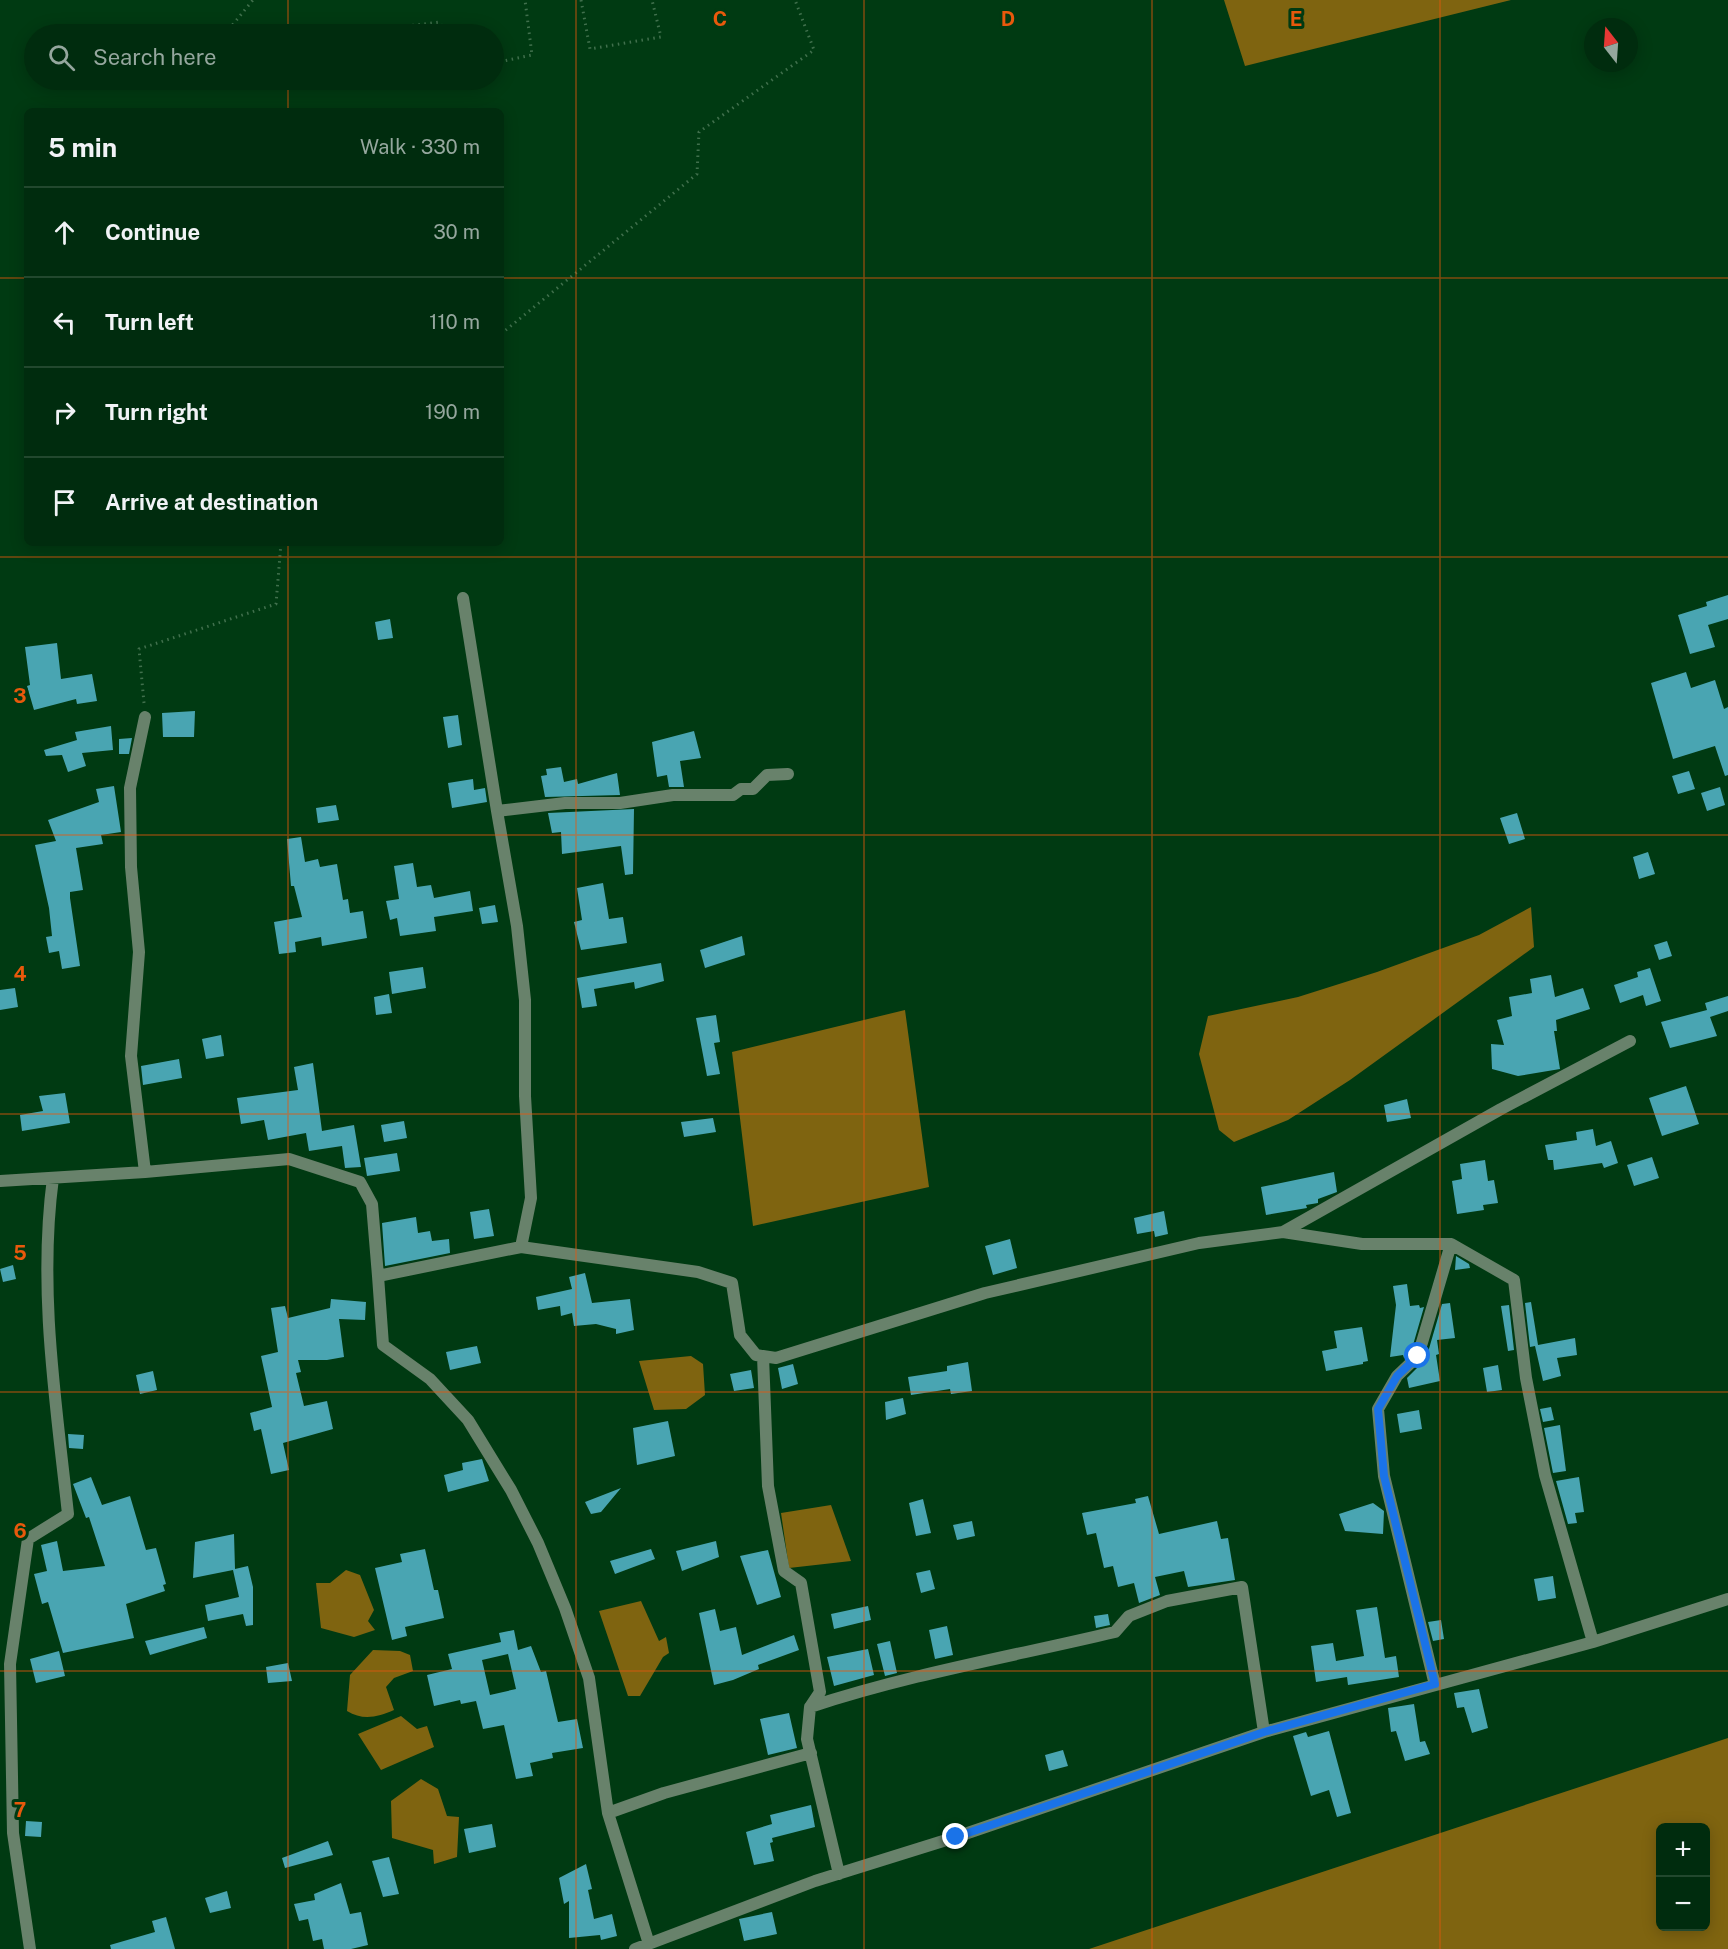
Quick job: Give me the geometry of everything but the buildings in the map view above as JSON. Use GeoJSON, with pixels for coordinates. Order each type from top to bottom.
{"type":"FeatureCollection","features":[{"type":"Feature","properties":{"kind":"street"},"geometry":{"type":"LineString","coordinates":[[463,598],[518,926],[525,1000],[525,1096],[531,1198],[521,1247]]}},
{"type":"Feature","properties":{"kind":"street"},"geometry":{"type":"LineString","coordinates":[[145,717],[130,799],[131,867],[139,952],[131,1056],[145,1172]]}},
{"type":"Feature","properties":{"kind":"street"},"geometry":{"type":"LineString","coordinates":[[497,811],[565,803],[620,803],[673,795],[733,795],[741,789],[753,789],[767,775],[788,774]]}},
{"type":"Feature","properties":{"kind":"street"},"geometry":{"type":"LineString","coordinates":[[1283,1232],[1502,1109],[1630,1041]]}},
{"type":"Feature","properties":{"kind":"street"},"geometry":{"type":"LineString","coordinates":[[0,1180],[145,1172],[288,1159],[360,1182],[372,1204],[383,1345],[430,1379],[468,1420],[511,1490],[538,1543],[565,1608],[589,1678],[608,1813],[649,1944]]}},
{"type":"Feature","properties":{"kind":"street"},"geometry":{"type":"LineString","coordinates":[[30,1949],[12,1833],[10,1664],[28,1539],[68,1514],[52,1371],[46,1225],[53,1178]]}},
{"type":"Feature","properties":{"kind":"street"},"geometry":{"type":"LineString","coordinates":[[378,1276],[521,1247],[698,1272],[732,1283],[740,1335],[756,1355],[776,1359],[1008,1288],[1199,1243],[1283,1232],[1362,1244],[1451,1244],[1514,1280],[1526,1378],[1545,1474],[1593,1642]]}},
{"type":"Feature","properties":{"kind":"street"},"geometry":{"type":"LineString","coordinates":[[1435,1684],[1384,1476],[1378,1409],[1397,1376],[1418,1356],[1451,1244]]}},
{"type":"Feature","properties":{"kind":"street"},"geometry":{"type":"LineString","coordinates":[[763,1356],[768,1486],[784,1570],[801,1582],[820,1692],[810,1707],[807,1739],[839,1874]]}},
{"type":"Feature","properties":{"kind":"street"},"geometry":{"type":"LineString","coordinates":[[810,1707],[975,1663],[1115,1632],[1129,1616],[1167,1601],[1242,1587],[1264,1732]]}},
{"type":"Feature","properties":{"kind":"street"},"geometry":{"type":"LineString","coordinates":[[635,1949],[839,1874],[1264,1732],[1593,1642],[1728,1599]]}},
{"type":"Feature","properties":{"kind":"street"},"geometry":{"type":"LineString","coordinates":[[608,1813],[664,1793],[811,1754]]}},
{"type":"Feature","properties":{"kind":"path"},"geometry":{"type":"LineString","coordinates":[[233,24],[253,0]]}},
{"type":"Feature","properties":{"kind":"path"},"geometry":{"type":"LineString","coordinates":[[504,61],[532,55],[525,0]]}},
{"type":"Feature","properties":{"kind":"path"},"geometry":{"type":"LineString","coordinates":[[581,0],[590,49],[661,37],[652,0]]}},
{"type":"Feature","properties":{"kind":"path"},"geometry":{"type":"LineString","coordinates":[[504,332],[697,174],[699,132],[814,50],[795,0]]}},
{"type":"Feature","properties":{"kind":"path"},"geometry":{"type":"LineString","coordinates":[[424,24],[440,22],[441,24]]}},
{"type":"Feature","properties":{"kind":"path"},"geometry":{"type":"LineString","coordinates":[[145,717],[139,650],[276,604],[281,546]]}},
{"type":"Feature","properties":{"kind":"shaded area"},"geometry":{"type":"Polygon","coordinates":[[[1224,0],[1511,0],[1245,66],[1224,0]]]}},
{"type":"Feature","properties":{"kind":"shaded area"},"geometry":{"type":"Polygon","coordinates":[[[1531,907],[1534,947],[1350,1080],[1288,1120],[1234,1142],[1219,1130],[1199,1054],[1208,1016],[1298,997],[1377,972],[1479,935],[1531,907]]]}},
{"type":"Feature","properties":{"kind":"shaded area"},"geometry":{"type":"Polygon","coordinates":[[[905,1010],[929,1187],[753,1226],[732,1052],[905,1010]]]}},
{"type":"Feature","properties":{"kind":"shaded area"},"geometry":{"type":"Polygon","coordinates":[[[691,1356],[703,1364],[705,1395],[686,1409],[654,1410],[639,1361],[691,1356]]]}},
{"type":"Feature","properties":{"kind":"shaded area"},"geometry":{"type":"Polygon","coordinates":[[[831,1505],[851,1561],[789,1568],[781,1513],[831,1505]]]}},
{"type":"Feature","properties":{"kind":"shaded area"},"geometry":{"type":"Polygon","coordinates":[[[346,1570],[360,1575],[374,1610],[368,1621],[375,1630],[354,1637],[321,1628],[316,1583],[330,1583],[346,1570]]]}},
{"type":"Feature","properties":{"kind":"shaded area"},"geometry":{"type":"Polygon","coordinates":[[[641,1601],[659,1641],[666,1637],[669,1653],[663,1657],[640,1696],[628,1696],[599,1611],[641,1601]]]}},
{"type":"Feature","properties":{"kind":"shaded area"},"geometry":{"type":"Polygon","coordinates":[[[373,1650],[400,1651],[410,1655],[413,1671],[394,1678],[386,1687],[394,1710],[382,1715],[365,1717],[347,1711],[350,1675],[373,1650]]]}},
{"type":"Feature","properties":{"kind":"shaded area"},"geometry":{"type":"Polygon","coordinates":[[[401,1716],[417,1729],[427,1726],[434,1747],[381,1770],[358,1734],[401,1716]]]}},
{"type":"Feature","properties":{"kind":"shaded area"},"geometry":{"type":"Polygon","coordinates":[[[1728,1738],[1728,1949],[1089,1949],[1728,1738]]]}},
{"type":"Feature","properties":{"kind":"shaded area"},"geometry":{"type":"Polygon","coordinates":[[[421,1779],[438,1789],[447,1816],[459,1817],[457,1857],[434,1864],[433,1850],[392,1838],[391,1801],[421,1779]]]}},
{"type":"Feature","properties":{"kind":"route"},"geometry":{"type":"LineString","coordinates":[[956,1837],[989,1823],[1264,1732],[1435,1684],[1400,1549],[1384,1476],[1378,1409],[1397,1376],[1418,1356]]}}]}
